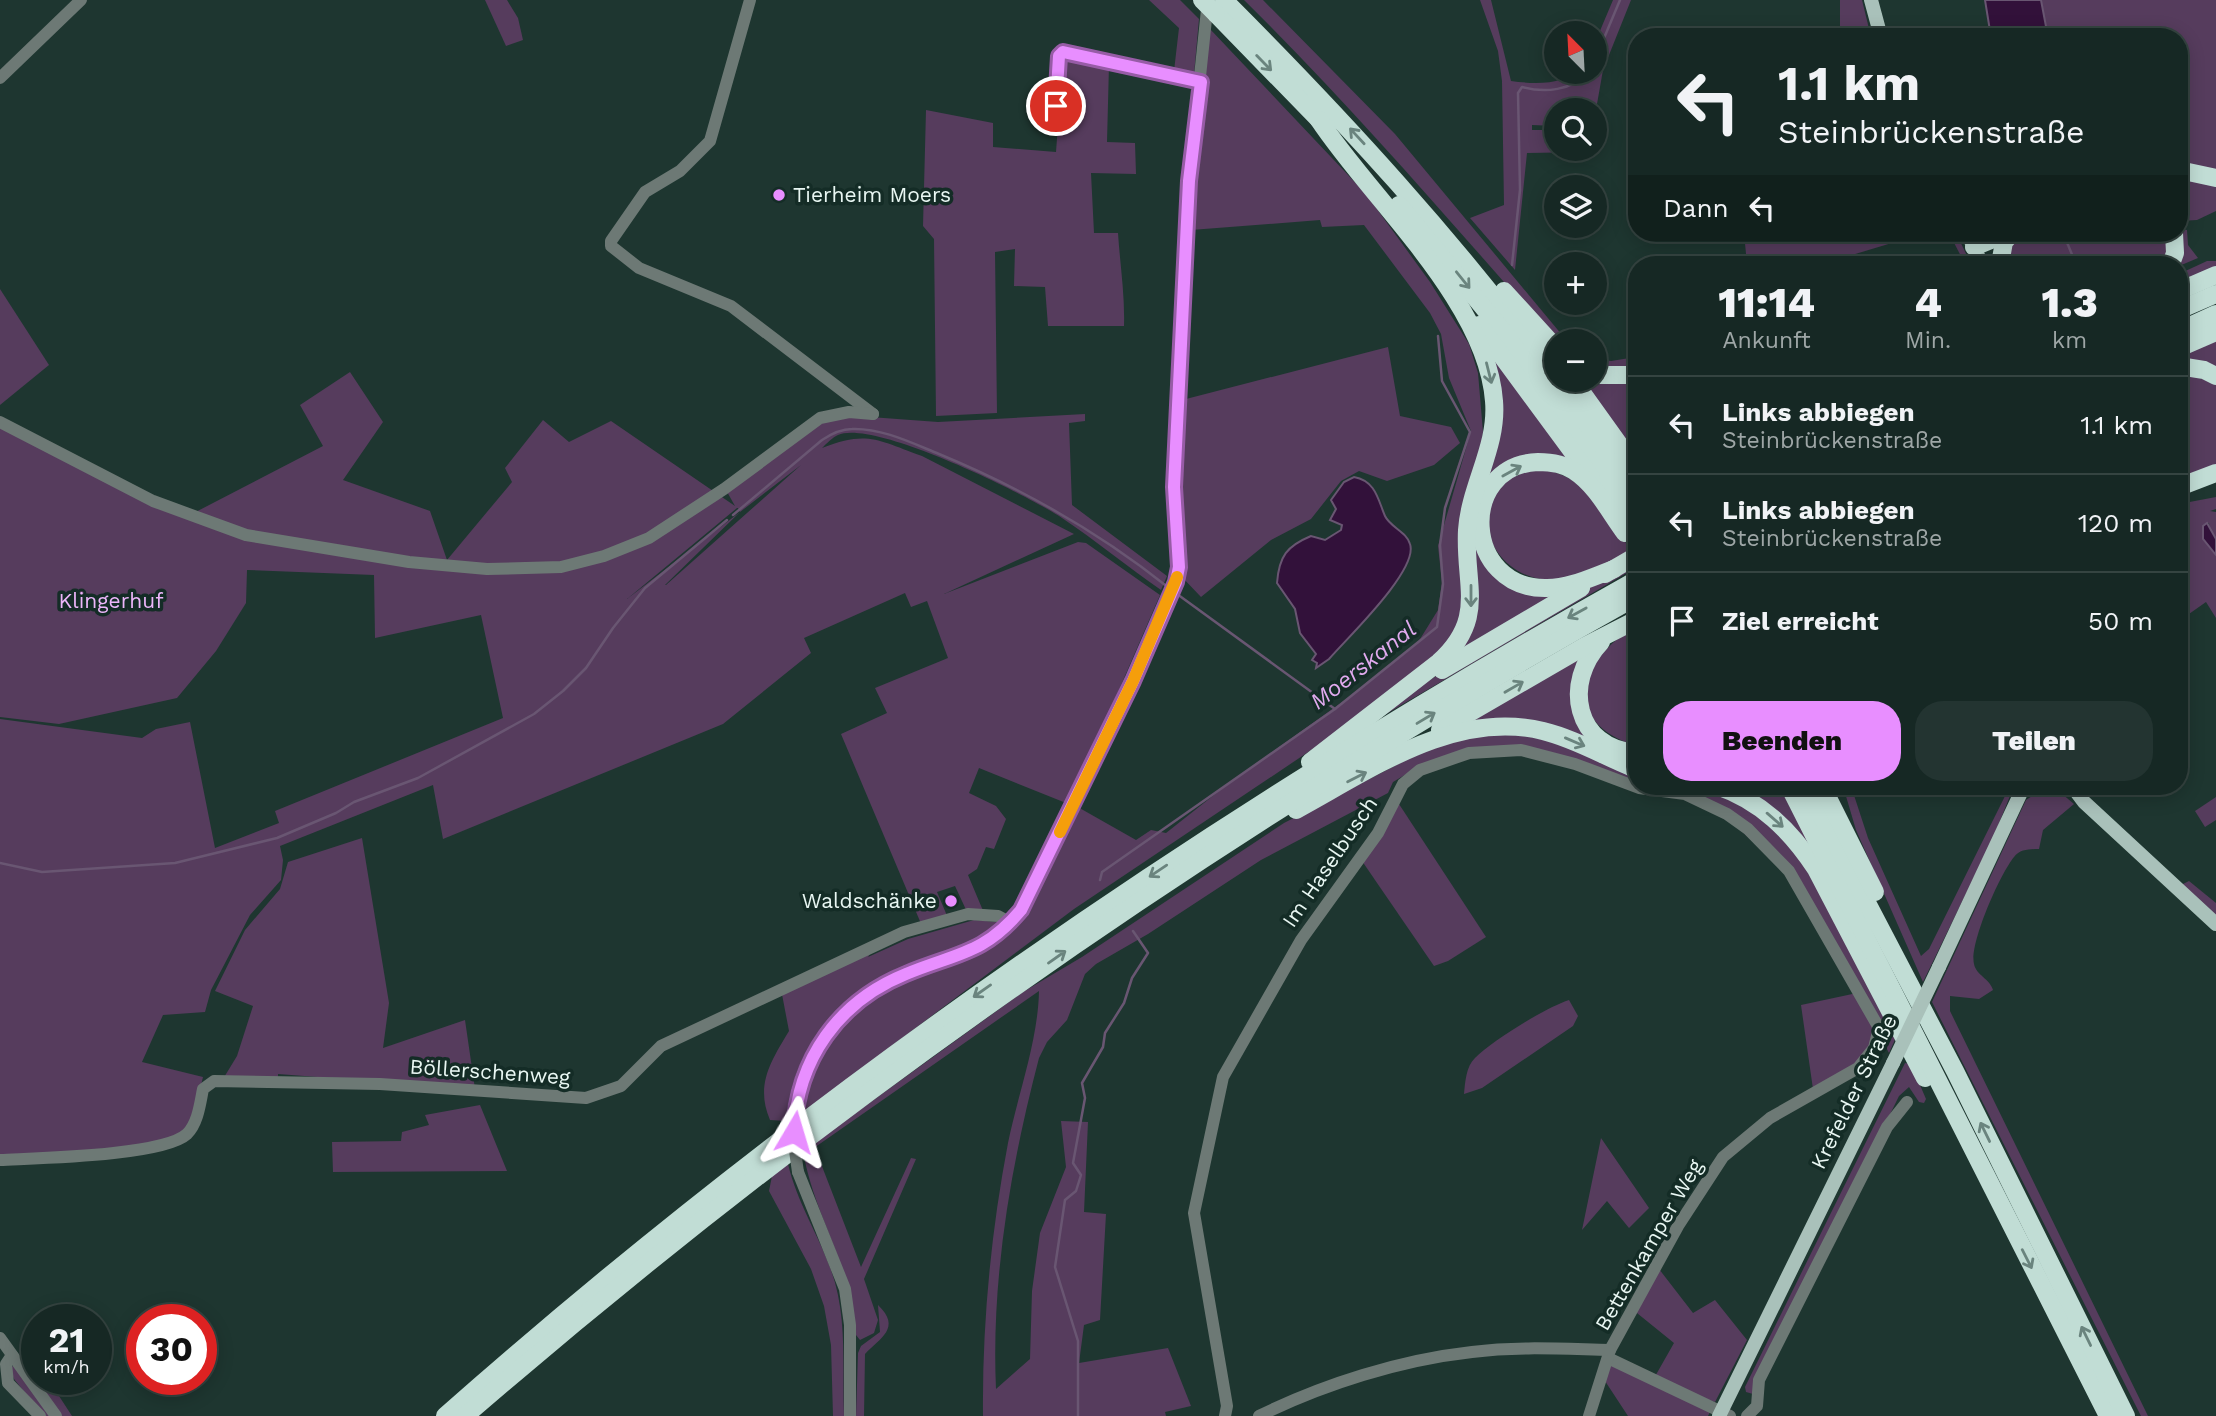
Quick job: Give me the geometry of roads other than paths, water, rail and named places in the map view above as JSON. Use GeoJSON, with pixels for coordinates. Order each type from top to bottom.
{"type":"FeatureCollection","features":[{"type":"Feature","properties":{"kind":"highway"},"geometry":{"type":"LineString","coordinates":[[1202,0],[1216,5],[1315,91],[1398,181],[1544,363]]}},
{"type":"Feature","properties":{"kind":"highway"},"geometry":{"type":"LineString","coordinates":[[1216,5],[1319,120],[1386,189],[1506,335],[1628,522]]}},
{"type":"Feature","properties":{"kind":"highway"},"geometry":{"type":"LineString","coordinates":[[1319,120],[1434,271],[1512,367],[1596,485],[1628,523]]}},
{"type":"Feature","properties":{"kind":"highway"},"geometry":{"type":"LineString","coordinates":[[2188,172],[2216,178]]}},
{"type":"Feature","properties":{"kind":"highway"},"geometry":{"type":"LineString","coordinates":[[1398,181],[1432,207],[1544,337]]}},
{"type":"Feature","properties":{"kind":"highway"},"geometry":{"type":"LineString","coordinates":[[1253,808],[1439,662],[1456,646],[1468,622],[1472,602],[1467,528],[1472,503],[1488,457],[1495,402],[1490,373],[1478,337],[1434,271]]}},
{"type":"Feature","properties":{"kind":"highway"},"geometry":{"type":"LineString","coordinates":[[2188,287],[2216,275]]}},
{"type":"Feature","properties":{"kind":"highway"},"geometry":{"type":"LineString","coordinates":[[2188,306],[2216,294]]}},
{"type":"Feature","properties":{"kind":"highway"},"geometry":{"type":"LineString","coordinates":[[2188,327],[2216,314]]}},
{"type":"Feature","properties":{"kind":"highway"},"geometry":{"type":"LineString","coordinates":[[2188,344],[2216,332]]}},
{"type":"Feature","properties":{"kind":"highway"},"geometry":{"type":"LineString","coordinates":[[1541,334],[1544,338]]}},
{"type":"Feature","properties":{"kind":"highway"},"geometry":{"type":"LineString","coordinates":[[2188,367],[2204,370],[2216,376]]}},
{"type":"Feature","properties":{"kind":"highway"},"geometry":{"type":"LineString","coordinates":[[1607,375],[1628,375]]}},
{"type":"Feature","properties":{"kind":"highway"},"geometry":{"type":"LineString","coordinates":[[1565,392],[1628,482]]}},
{"type":"Feature","properties":{"kind":"highway"},"geometry":{"type":"LineString","coordinates":[[1582,392],[1628,457]]}},
{"type":"Feature","properties":{"kind":"highway"},"geometry":{"type":"LineString","coordinates":[[1628,524],[1583,478],[1555,463],[1531,463],[1505,473],[1486,497],[1480,525],[1482,541],[1497,570],[1527,587],[1566,587],[1628,560]]}},
{"type":"Feature","properties":{"kind":"highway"},"geometry":{"type":"LineString","coordinates":[[2188,486],[2216,473]]}},
{"type":"Feature","properties":{"kind":"highway"},"geometry":{"type":"LineString","coordinates":[[2188,495],[2216,488]]}},
{"type":"Feature","properties":{"kind":"highway"},"geometry":{"type":"LineString","coordinates":[[1340,738],[1489,640],[1628,560]]}},
{"type":"Feature","properties":{"kind":"highway"},"geometry":{"type":"LineString","coordinates":[[445,1416],[607,1279],[826,1106],[985,989],[1253,808],[1426,701],[1628,585]]}},
{"type":"Feature","properties":{"kind":"highway"},"geometry":{"type":"LineString","coordinates":[[465,1416],[595,1305],[791,1149],[1001,996],[1328,777],[1628,602]]}},
{"type":"Feature","properties":{"kind":"highway"},"geometry":{"type":"LineString","coordinates":[[1223,845],[1254,833],[1393,759],[1574,652],[1628,624]]}},
{"type":"Feature","properties":{"kind":"highway"},"geometry":{"type":"LineString","coordinates":[[1628,625],[1602,641],[1589,655],[1581,671],[1577,694],[1588,726],[1601,740],[1615,749],[1628,751]]}},
{"type":"Feature","properties":{"kind":"highway"},"geometry":{"type":"LineString","coordinates":[[1393,759],[1460,732],[1500,726],[1544,731],[1570,739],[1628,765]]}},
{"type":"Feature","properties":{"kind":"highway"},"geometry":{"type":"LineString","coordinates":[[1738,795],[1768,813],[1799,843],[1810,860],[1928,1084],[1984,1184],[1999,1203]]}},
{"type":"Feature","properties":{"kind":"highway"},"geometry":{"type":"LineString","coordinates":[[1794,795],[2108,1416]]}},
{"type":"Feature","properties":{"kind":"highway"},"geometry":{"type":"LineString","coordinates":[[1811,795],[1955,1071],[2126,1416]]}},
{"type":"Feature","properties":{"kind":"highway"},"geometry":{"type":"LineString","coordinates":[[1826,795],[1882,906]]}},
{"type":"Feature","properties":{"kind":"highway"},"geometry":{"type":"LineString","coordinates":[[1838,795],[1841,811],[1955,1071]]}},
{"type":"Feature","properties":{"kind":"main road"},"geometry":{"type":"LineString","coordinates":[[1871,0],[1879,28]]}},
{"type":"Feature","properties":{"kind":"main road","name":"Krefelder Straße"},"geometry":{"type":"LineString","coordinates":[[1724,1414],[2020,795]]}},
{"type":"Feature","properties":{"kind":"main road"},"geometry":{"type":"LineString","coordinates":[[2073,795],[2084,802],[2216,924]]}},
{"type":"Feature","properties":{"kind":"main road"},"geometry":{"type":"LineString","coordinates":[[2079,795],[2084,802]]}},
{"type":"Feature","properties":{"kind":"street"},"geometry":{"type":"LineString","coordinates":[[0,78],[81,0]]}},
{"type":"Feature","properties":{"kind":"street"},"geometry":{"type":"LineString","coordinates":[[0,422],[153,501],[246,535],[409,562],[488,569],[561,567],[628,547],[671,526],[820,418],[849,412],[873,414],[731,306],[639,268],[611,246],[641,196],[680,171],[710,141],[750,0]]}},
{"type":"Feature","properties":{"kind":"street"},"geometry":{"type":"LineString","coordinates":[[850,1416],[851,1335],[845,1289],[798,1172],[794,1132],[797,1102],[807,1068],[820,1044],[852,1005],[878,987],[907,973],[978,948],[1011,923],[1043,870],[1133,681],[1176,582],[1179,567],[1174,487],[1189,181],[1201,82],[1216,5]]}},
{"type":"Feature","properties":{"kind":"street"},"geometry":{"type":"LineString","coordinates":[[1055,127],[1058,67],[1062,52],[1201,82]]}},
{"type":"Feature","properties":{"kind":"street","name":"Im Haselbusch"},"geometry":{"type":"LineString","coordinates":[[1225,1416],[1227,1406],[1194,1213],[1223,1077],[1301,940],[1378,832],[1403,784],[1420,769],[1469,753],[1521,750],[1544,754],[1628,784]]}},
{"type":"Feature","properties":{"kind":"street","name":"Im Haselbusch"},"geometry":{"type":"LineString","coordinates":[[1687,795],[1727,814],[1748,829],[1789,871],[1879,1028],[1868,1059],[1830,1083]]}},
{"type":"Feature","properties":{"kind":"street","name":"Böllerschenweg"},"geometry":{"type":"LineString","coordinates":[[0,1160],[135,1150],[174,1143],[194,1124],[202,1089],[214,1081],[346,1083],[586,1098],[610,1091],[632,1078],[662,1046],[904,932],[968,914],[998,916],[1011,923]]}},
{"type":"Feature","properties":{"kind":"street","name":"Bettenkamper Weg"},"geometry":{"type":"LineString","coordinates":[[1589,1416],[1609,1354],[1678,1226],[1723,1157],[1770,1118],[1830,1083]]}},
{"type":"Feature","properties":{"kind":"street"},"geometry":{"type":"LineString","coordinates":[[1747,1416],[1757,1406],[1759,1380],[1887,1127],[1907,1102]]}},
{"type":"Feature","properties":{"kind":"street"},"geometry":{"type":"LineString","coordinates":[[0,1338],[56,1416]]}},
{"type":"Feature","properties":{"kind":"street"},"geometry":{"type":"LineString","coordinates":[[1259,1416],[1383,1369],[1471,1352],[1558,1348],[1609,1354]]}},
{"type":"Feature","properties":{"kind":"street","name":"Bettenkamper Weg"},"geometry":{"type":"LineString","coordinates":[[1609,1354],[1724,1414]]}},
{"type":"Feature","properties":{"kind":"street"},"geometry":{"type":"LineString","coordinates":[[12,1355],[6,1364],[8,1383],[40,1416]]}},
{"type":"Feature","properties":{"kind":"waterway","name":"Moerskanal"},"geometry":{"type":"LineString","coordinates":[[1607,31],[1620,0]]}},
{"type":"Feature","properties":{"kind":"waterway","name":"Moerskanal"},"geometry":{"type":"LineString","coordinates":[[1512,265],[1520,190],[1518,93],[1522,87],[1549,90],[1572,84]]}},
{"type":"Feature","properties":{"kind":"waterway"},"geometry":{"type":"LineString","coordinates":[[2067,242],[2073,256]]}},
{"type":"Feature","properties":{"kind":"waterway","name":"Moerskanal"},"geometry":{"type":"LineString","coordinates":[[1100,880],[1102,872],[1335,709],[1437,627],[1443,584],[1440,545],[1445,508],[1470,432],[1442,381],[1438,336]]}},
{"type":"Feature","properties":{"kind":"waterway"},"geometry":{"type":"LineString","coordinates":[[733,515],[825,438],[848,429],[863,429],[897,437],[1000,481],[1087,530],[1169,588]]}},
{"type":"Feature","properties":{"kind":"waterway"},"geometry":{"type":"LineString","coordinates":[[0,863],[42,872],[175,863],[277,838],[336,813],[354,802],[418,778],[534,714],[563,691],[586,668],[645,588],[727,520]]}},
{"type":"Feature","properties":{"kind":"waterway"},"geometry":{"type":"LineString","coordinates":[[1177,594],[1335,709]]}},
{"type":"Feature","properties":{"kind":"waterway","name":"Moerskanal"},"geometry":{"type":"LineString","coordinates":[[1078,1416],[1078,1341],[1055,1267],[1065,1200],[1076,1191],[1081,1175],[1073,1163],[1085,1098],[1082,1083],[1103,1047],[1105,1033],[1124,1003],[1132,978],[1148,953],[1133,931]]}},
{"type":"Feature","properties":{"kind":"place","name":"Tierheim Moers"},"geometry":{"type":"Point","coordinates":[779,195]}},
{"type":"Feature","properties":{"kind":"place","name":"Waldschänke"},"geometry":{"type":"Point","coordinates":[951,901]}},
{"type":"Feature","properties":{"kind":"park label","name":"Klingerhuf"},"geometry":{"type":"Point","coordinates":[111,601]}}]}
